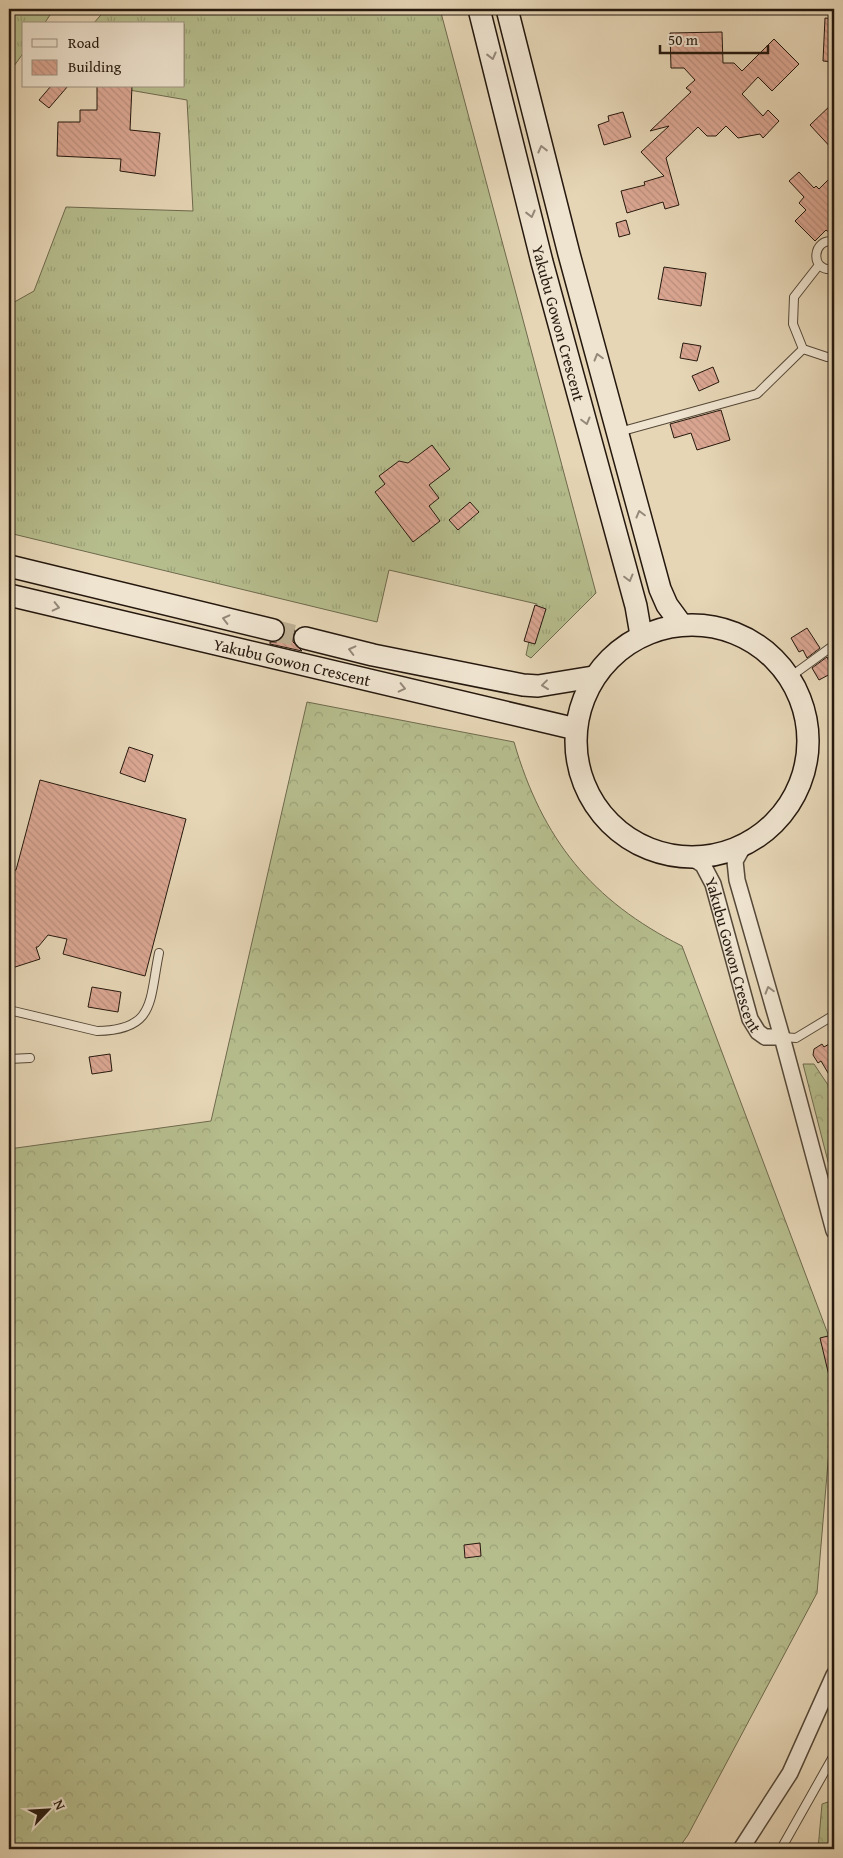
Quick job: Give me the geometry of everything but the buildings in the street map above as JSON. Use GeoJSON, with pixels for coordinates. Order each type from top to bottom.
{"type":"FeatureCollection","features":[{"type":"Feature","properties":{"kind":"street","name":"Yakubu Gowon Crescent"},"geometry":{"type":"LineString","coordinates":[[479,9],[542,262],[636,606],[640,635]]}},
{"type":"Feature","properties":{"kind":"street","name":"Yakubu Gowon Crescent"},"geometry":{"type":"LineString","coordinates":[[507,9],[569,254],[619,432],[660,589],[667,605],[681,624]]}},
{"type":"Feature","properties":{"kind":"street"},"geometry":{"type":"LineString","coordinates":[[9,566],[273,630]]}},
{"type":"Feature","properties":{"kind":"street","name":"Yakubu Gowon Crescent"},"geometry":{"type":"LineString","coordinates":[[9,596],[576,729]]}},
{"type":"Feature","properties":{"kind":"street"},"geometry":{"type":"LineString","coordinates":[[681,624],[712,625],[743,635],[769,653],[790,678],[806,714],[808,754],[798,792],[775,824],[743,847],[718,856],[692,858],[660,854],[630,840],[606,820],[587,793],[577,762],[576,729],[580,706],[593,677],[614,653],[640,635],[660,628],[681,624]]}},
{"type":"Feature","properties":{"kind":"street"},"geometry":{"type":"LineString","coordinates":[[305,638],[373,655],[523,685],[538,686],[593,677]]}},
{"type":"Feature","properties":{"kind":"street","name":"Yakubu Gowon Crescent"},"geometry":{"type":"LineString","coordinates":[[743,847],[735,861],[737,880],[782,1037],[834,1231]]}},
{"type":"Feature","properties":{"kind":"street","name":"Yakubu Gowon Crescent"},"geometry":{"type":"LineString","coordinates":[[692,858],[703,865],[713,884],[750,1019],[758,1032],[765,1037],[782,1037]]}},
{"type":"Feature","properties":{"kind":"street"},"geometry":{"type":"LineString","coordinates":[[741,1849],[790,1773],[834,1675]]}},
{"type":"Feature","properties":{"kind":"lane"},"geometry":{"type":"LineString","coordinates":[[834,242],[822,243],[816,251],[819,265],[828,270],[834,269]]}},
{"type":"Feature","properties":{"kind":"lane"},"geometry":{"type":"LineString","coordinates":[[819,265],[794,296],[793,324],[803,349],[827,357],[834,357]]}},
{"type":"Feature","properties":{"kind":"lane"},"geometry":{"type":"LineString","coordinates":[[619,432],[757,394],[803,349]]}},
{"type":"Feature","properties":{"kind":"lane"},"geometry":{"type":"LineString","coordinates":[[790,678],[834,645]]}},
{"type":"Feature","properties":{"kind":"lane"},"geometry":{"type":"LineString","coordinates":[[9,1010],[97,1031],[112,1031],[131,1026],[142,1017],[148,1008],[159,953]]}},
{"type":"Feature","properties":{"kind":"lane"},"geometry":{"type":"LineString","coordinates":[[782,1037],[796,1038],[834,1015]]}},
{"type":"Feature","properties":{"kind":"lane"},"geometry":{"type":"LineString","coordinates":[[9,1059],[30,1058]]}},
{"type":"Feature","properties":{"kind":"lane"},"geometry":{"type":"LineString","coordinates":[[782,1849],[834,1755]]}},
{"type":"Feature","properties":{"kind":"green space"},"geometry":{"type":"Polygon","coordinates":[[[9,9],[54,9],[45,22],[22,22],[22,55],[9,73],[9,9]]]}},
{"type":"Feature","properties":{"kind":"green space"},"geometry":{"type":"Polygon","coordinates":[[[106,9],[440,9],[596,593],[531,658],[526,655],[537,604],[389,570],[377,622],[9,533],[9,393],[11,384],[9,383],[9,305],[34,291],[66,207],[193,211],[187,100],[118,88],[185,88],[185,22],[95,22],[106,9]]]}},
{"type":"Feature","properties":{"kind":"green space"},"geometry":{"type":"Polygon","coordinates":[[[307,702],[514,742],[539,808],[575,864],[622,909],[682,946],[834,1350],[834,1391],[817,1593],[688,1835],[678,1849],[9,1849],[9,1149],[211,1121],[307,702]]]}},
{"type":"Feature","properties":{"kind":"green space"},"geometry":{"type":"Polygon","coordinates":[[[803,1064],[814,1064],[834,1094],[834,1185],[803,1064]]]}},
{"type":"Feature","properties":{"kind":"green space"},"geometry":{"type":"Polygon","coordinates":[[[834,1800],[834,1849],[818,1849],[822,1804],[834,1800]]]}},
{"type":"Feature","properties":{"kind":"tunnel"},"geometry":{"type":"LineString","coordinates":[[273,630],[305,638]]}}]}
